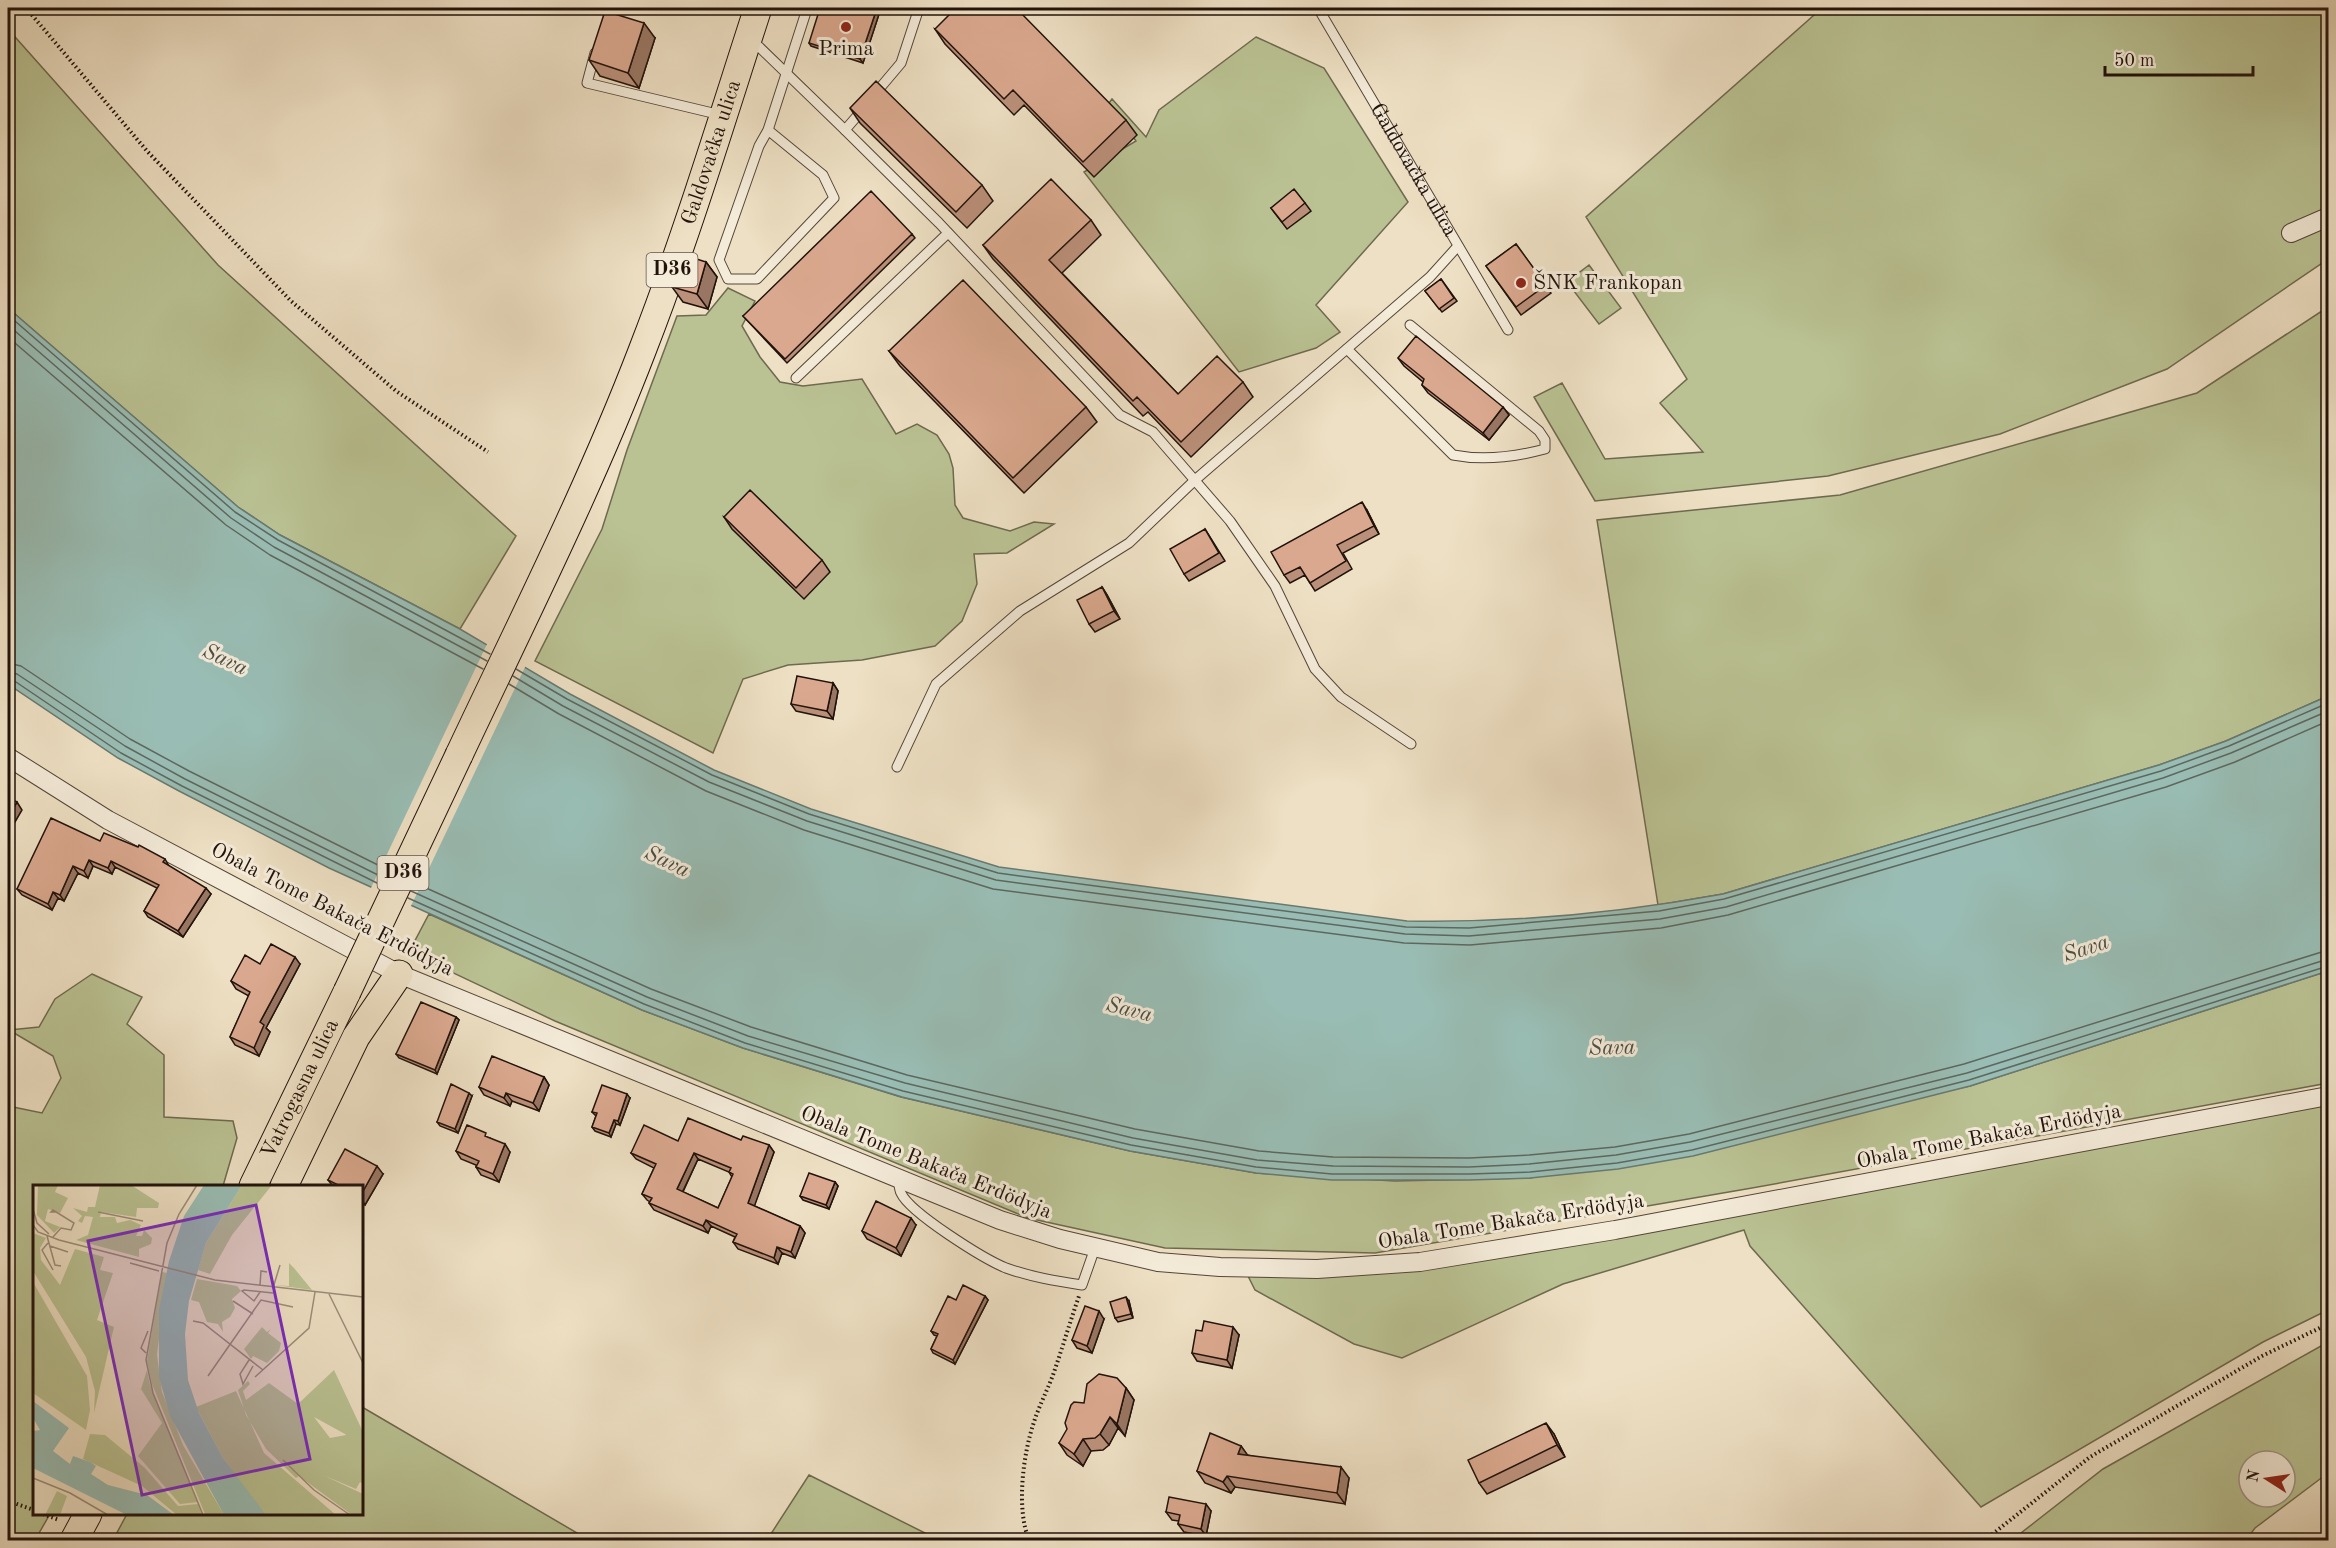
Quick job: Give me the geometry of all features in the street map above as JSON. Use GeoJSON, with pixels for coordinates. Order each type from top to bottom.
{"type":"FeatureCollection","features":[{"type":"Feature","properties":{"kind":"main road","name":"Galdovačka ulica"},"geometry":{"type":"LineString","coordinates":[[346,992],[581,497],[642,351],[670,276],[758,8]]}},
{"type":"Feature","properties":{"kind":"main road"},"geometry":{"type":"LineString","coordinates":[[284,1185],[356,1037],[399,974]]}},
{"type":"Feature","properties":{"kind":"main road","name":"Vatrogasna ulica"},"geometry":{"type":"LineString","coordinates":[[253,1185],[346,992]]}},
{"type":"Feature","properties":{"kind":"main road"},"geometry":{"type":"LineString","coordinates":[[74,1540],[87,1515]]}},
{"type":"Feature","properties":{"kind":"street"},"geometry":{"type":"LineString","coordinates":[[2291,233],[2328,217]]}},
{"type":"Feature","properties":{"kind":"street","name":"Obala Tome Bakača Erdödyja"},"geometry":{"type":"LineString","coordinates":[[8,757],[108,820],[399,974],[1020,1227],[1095,1248],[1158,1262],[1220,1267],[1317,1269],[1420,1262],[1615,1230],[2328,1096]]}},
{"type":"Feature","properties":{"kind":"lane"},"geometry":{"type":"LineString","coordinates":[[845,130],[901,63],[919,8]]}},
{"type":"Feature","properties":{"kind":"lane","name":"Galdovačka ulica"},"geometry":{"type":"LineString","coordinates":[[1318,8],[1508,330]]}},
{"type":"Feature","properties":{"kind":"lane"},"geometry":{"type":"LineString","coordinates":[[768,130],[823,175],[834,198],[757,279],[728,279],[719,260],[759,146],[768,130],[806,12]]}},
{"type":"Feature","properties":{"kind":"lane"},"geometry":{"type":"LineString","coordinates":[[748,36],[948,233],[1120,415],[1153,432],[1230,521],[1275,586],[1315,669],[1341,697],[1411,744]]}},
{"type":"Feature","properties":{"kind":"lane"},"geometry":{"type":"LineString","coordinates":[[599,38],[587,83],[724,115]]}},
{"type":"Feature","properties":{"kind":"lane"},"geometry":{"type":"LineString","coordinates":[[796,378],[948,233]]}},
{"type":"Feature","properties":{"kind":"lane"},"geometry":{"type":"LineString","coordinates":[[897,767],[936,684],[1020,611],[1129,543],[1195,480],[1430,277],[1458,246]]}},
{"type":"Feature","properties":{"kind":"lane"},"geometry":{"type":"LineString","coordinates":[[1347,349],[1453,455],[1470,459],[1520,456],[1545,449],[1545,440],[1539,431],[1410,325]]}},
{"type":"Feature","properties":{"kind":"lane"},"geometry":{"type":"LineString","coordinates":[[898,1178],[901,1194],[934,1225],[1004,1267],[1038,1278],[1082,1285],[1095,1248]]}},
{"type":"Feature","properties":{"kind":"path"},"geometry":{"type":"LineString","coordinates":[[26,8],[147,151],[291,301],[396,391],[488,452]]}},
{"type":"Feature","properties":{"kind":"path"},"geometry":{"type":"LineString","coordinates":[[1029,1540],[1025,1530],[1023,1506],[1025,1467],[1033,1424],[1052,1376],[1082,1285]]}},
{"type":"Feature","properties":{"kind":"path"},"geometry":{"type":"LineString","coordinates":[[1985,1540],[2090,1457],[2262,1356],[2328,1324]]}},
{"type":"Feature","properties":{"kind":"path"},"geometry":{"type":"LineString","coordinates":[[8,1501],[33,1510]]}},
{"type":"Feature","properties":{"kind":"green space"},"geometry":{"type":"Polygon","coordinates":[[[1822,8],[2328,8],[2328,259],[2167,369],[2000,434],[1828,476],[1595,501],[1534,397],[1562,383],[1605,459],[1703,452],[1660,403],[1687,379],[1586,217],[1822,8]]]}},
{"type":"Feature","properties":{"kind":"green space"},"geometry":{"type":"Polygon","coordinates":[[[8,29],[218,265],[516,536],[460,629],[280,535],[238,507],[8,308],[8,29]]]}},
{"type":"Feature","properties":{"kind":"green space"},"geometry":{"type":"Polygon","coordinates":[[[1256,37],[1324,68],[1408,202],[1316,305],[1340,332],[1316,348],[1239,372],[1084,172],[1136,141],[1109,103],[1112,99],[1146,137],[1159,110],[1256,37]]]}},
{"type":"Feature","properties":{"kind":"green space"},"geometry":{"type":"Polygon","coordinates":[[[1589,265],[1621,308],[1599,324],[1567,282],[1589,265]]]}},
{"type":"Feature","properties":{"kind":"green space"},"geometry":{"type":"Polygon","coordinates":[[[728,288],[755,301],[742,326],[760,357],[780,382],[803,386],[862,379],[896,434],[917,424],[937,435],[949,454],[953,468],[955,505],[963,518],[1010,531],[1034,522],[1054,524],[1007,553],[974,554],[977,584],[962,621],[935,646],[862,660],[788,665],[743,679],[713,753],[535,661],[602,529],[627,450],[677,316],[706,315],[728,288]]]}},
{"type":"Feature","properties":{"kind":"green space"},"geometry":{"type":"Polygon","coordinates":[[[2328,307],[2328,696],[2226,741],[2159,765],[1723,894],[1658,905],[1597,520],[1840,495],[2197,393],[2328,307]]]}},
{"type":"Feature","properties":{"kind":"green space"},"geometry":{"type":"Polygon","coordinates":[[[429,914],[642,1010],[743,1048],[901,1097],[1130,1151],[1256,1173],[1395,1181],[1530,1178],[1970,1086],[2328,971],[2328,1083],[1752,1188],[1375,1253],[1165,1248],[1028,1218],[555,1021],[409,952],[429,914]]]}},
{"type":"Feature","properties":{"kind":"green space"},"geometry":{"type":"Polygon","coordinates":[[[92,974],[142,997],[127,1024],[164,1055],[164,1117],[233,1121],[237,1138],[223,1185],[33,1185],[33,1515],[49,1515],[35,1540],[8,1540],[8,1106],[42,1113],[61,1078],[53,1056],[9,1030],[39,1027],[55,999],[92,974]]]}},
{"type":"Feature","properties":{"kind":"green space"},"geometry":{"type":"Polygon","coordinates":[[[2328,1101],[2328,1310],[2263,1342],[1981,1507],[1750,1246],[1744,1230],[1563,1284],[1402,1358],[1354,1344],[1255,1290],[1245,1270],[1386,1270],[2328,1101]]]}},
{"type":"Feature","properties":{"kind":"green space"},"geometry":{"type":"Polygon","coordinates":[[[2328,1342],[2328,1473],[2297,1496],[2297,1449],[2237,1449],[2237,1509],[2280,1509],[2255,1528],[2246,1540],[2012,1540],[2103,1469],[2328,1342]]]}},
{"type":"Feature","properties":{"kind":"green space"},"geometry":{"type":"Polygon","coordinates":[[[363,1408],[589,1540],[113,1540],[126,1515],[363,1515],[363,1408]]]}},
{"type":"Feature","properties":{"kind":"green space"},"geometry":{"type":"Polygon","coordinates":[[[809,1475],[939,1540],[767,1540],[809,1475]]]}},
{"type":"Feature","properties":{"kind":"water","name":"Sava"},"geometry":{"type":"Polygon","coordinates":[[[8,308],[238,507],[280,535],[460,629],[570,694],[714,770],[811,809],[999,867],[1407,921],[1526,918],[1645,907],[1723,894],[2159,765],[2226,741],[2328,696],[2328,971],[1970,1086],[1693,1156],[1618,1169],[1530,1178],[1332,1180],[1256,1173],[1130,1151],[902,1097],[743,1048],[642,1010],[329,868],[118,758],[8,684],[8,308]]]}},
{"type":"Feature","properties":{"kind":"pier"},"geometry":{"type":"Polygon","coordinates":[[[488,642],[526,665],[410,908],[370,890],[488,642]]]}},
{"type":"Feature","properties":{"kind":"building","name":"Prima"},"geometry":{"type":"Polygon","coordinates":[[[820,8],[877,8],[860,59],[809,43],[820,8]]]}},
{"type":"Feature","properties":{"kind":"building"},"geometry":{"type":"Polygon","coordinates":[[[956,8],[1016,8],[1126,120],[1083,162],[1013,90],[1004,99],[935,29],[956,8]]]}},
{"type":"Feature","properties":{"kind":"building"},"geometry":{"type":"Polygon","coordinates":[[[605,11],[644,23],[628,73],[589,60],[605,11]]]}},
{"type":"Feature","properties":{"kind":"building"},"geometry":{"type":"Polygon","coordinates":[[[876,81],[982,185],[956,212],[850,108],[876,81]]]}},
{"type":"Feature","properties":{"kind":"building"},"geometry":{"type":"Polygon","coordinates":[[[1051,179],[1091,220],[1049,260],[1178,394],[1217,356],[1243,382],[1181,442],[1137,397],[1133,401],[983,245],[1051,179]]]}},
{"type":"Feature","properties":{"kind":"building"},"geometry":{"type":"Polygon","coordinates":[[[1294,189],[1305,203],[1282,222],[1271,208],[1294,189]]]}},
{"type":"Feature","properties":{"kind":"building"},"geometry":{"type":"Polygon","coordinates":[[[871,191],[912,234],[785,359],[743,316],[871,191]]]}},
{"type":"Feature","properties":{"kind":"building","name":"ŠNK Frankopan"},"geometry":{"type":"Polygon","coordinates":[[[1516,244],[1546,285],[1516,307],[1486,266],[1516,244]]]}},
{"type":"Feature","properties":{"kind":"building"},"geometry":{"type":"Polygon","coordinates":[[[681,254],[706,262],[697,294],[672,287],[681,254]]]}},
{"type":"Feature","properties":{"kind":"building"},"geometry":{"type":"Polygon","coordinates":[[[1441,279],[1454,298],[1439,309],[1425,291],[1441,279]]]}},
{"type":"Feature","properties":{"kind":"building"},"geometry":{"type":"Polygon","coordinates":[[[963,280],[1086,407],[1013,478],[889,351],[963,280]]]}},
{"type":"Feature","properties":{"kind":"building"},"geometry":{"type":"Polygon","coordinates":[[[1416,336],[1503,407],[1483,433],[1422,385],[1424,379],[1398,358],[1416,336]]]}},
{"type":"Feature","properties":{"kind":"building"},"geometry":{"type":"Polygon","coordinates":[[[750,490],[822,560],[796,588],[724,517],[750,490]]]}},
{"type":"Feature","properties":{"kind":"building"},"geometry":{"type":"Polygon","coordinates":[[[1362,502],[1374,526],[1337,545],[1346,561],[1310,583],[1300,567],[1284,575],[1271,552],[1362,502]]]}},
{"type":"Feature","properties":{"kind":"building"},"geometry":{"type":"Polygon","coordinates":[[[1205,529],[1219,553],[1184,574],[1170,549],[1205,529]]]}},
{"type":"Feature","properties":{"kind":"building"},"geometry":{"type":"Polygon","coordinates":[[[1102,587],[1114,611],[1089,624],[1077,600],[1102,587]]]}},
{"type":"Feature","properties":{"kind":"building"},"geometry":{"type":"Polygon","coordinates":[[[797,676],[833,683],[827,711],[791,704],[797,676]]]}},
{"type":"Feature","properties":{"kind":"building"},"geometry":{"type":"Polygon","coordinates":[[[8,797],[17,802],[8,818],[8,797]]]}},
{"type":"Feature","properties":{"kind":"building"},"geometry":{"type":"Polygon","coordinates":[[[51,818],[100,841],[104,833],[138,847],[139,845],[165,859],[163,862],[206,888],[178,931],[144,911],[159,885],[111,861],[108,868],[89,860],[84,871],[73,866],[60,895],[53,892],[48,904],[17,889],[51,818]]]}},
{"type":"Feature","properties":{"kind":"building"},"geometry":{"type":"Polygon","coordinates":[[[271,944],[295,957],[260,1022],[264,1025],[254,1048],[230,1037],[250,992],[231,981],[245,955],[260,964],[271,944]]]}},
{"type":"Feature","properties":{"kind":"building"},"geometry":{"type":"Polygon","coordinates":[[[421,1002],[456,1017],[435,1070],[396,1054],[421,1002]]]}},
{"type":"Feature","properties":{"kind":"building"},"geometry":{"type":"Polygon","coordinates":[[[492,1056],[544,1077],[533,1103],[506,1093],[504,1098],[479,1087],[492,1056]]]}},
{"type":"Feature","properties":{"kind":"building"},"geometry":{"type":"Polygon","coordinates":[[[451,1084],[469,1093],[455,1129],[437,1122],[451,1084]]]}},
{"type":"Feature","properties":{"kind":"building"},"geometry":{"type":"Polygon","coordinates":[[[602,1085],[627,1094],[618,1121],[614,1120],[609,1133],[592,1127],[597,1113],[592,1112],[602,1085]]]}},
{"type":"Feature","properties":{"kind":"building"},"geometry":{"type":"Polygon","coordinates":[[[688,1118],[741,1140],[743,1136],[769,1145],[748,1203],[800,1226],[791,1252],[777,1247],[774,1258],[733,1242],[737,1234],[706,1220],[703,1226],[649,1203],[652,1198],[642,1194],[656,1164],[631,1153],[644,1125],[678,1141],[688,1118]],[[694,1153],[677,1189],[718,1208],[733,1174],[729,1172],[731,1168],[694,1153]]]}},
{"type":"Feature","properties":{"kind":"building"},"geometry":{"type":"Polygon","coordinates":[[[467,1125],[505,1144],[493,1174],[476,1167],[479,1161],[456,1151],[467,1125]]]}},
{"type":"Feature","properties":{"kind":"building"},"geometry":{"type":"Polygon","coordinates":[[[345,1149],[377,1166],[363,1191],[363,1185],[338,1185],[328,1180],[345,1149]]]}},
{"type":"Feature","properties":{"kind":"building"},"geometry":{"type":"Polygon","coordinates":[[[809,1173],[835,1182],[826,1205],[800,1196],[809,1173]]]}},
{"type":"Feature","properties":{"kind":"building"},"geometry":{"type":"Polygon","coordinates":[[[876,1201],[911,1218],[896,1248],[862,1231],[876,1201]]]}},
{"type":"Feature","properties":{"kind":"building"},"geometry":{"type":"Polygon","coordinates":[[[963,1285],[985,1296],[953,1360],[931,1349],[938,1334],[931,1331],[948,1296],[956,1300],[963,1285]]]}},
{"type":"Feature","properties":{"kind":"building"},"geometry":{"type":"Polygon","coordinates":[[[1126,1297],[1131,1314],[1115,1318],[1110,1302],[1126,1297]]]}},
{"type":"Feature","properties":{"kind":"building"},"geometry":{"type":"Polygon","coordinates":[[[1085,1306],[1099,1311],[1087,1346],[1072,1340],[1085,1306]]]}},
{"type":"Feature","properties":{"kind":"building"},"geometry":{"type":"Polygon","coordinates":[[[1204,1321],[1233,1327],[1227,1360],[1192,1353],[1196,1330],[1202,1331],[1204,1321]]]}},
{"type":"Feature","properties":{"kind":"building"},"geometry":{"type":"Polygon","coordinates":[[[1099,1374],[1117,1378],[1126,1388],[1117,1424],[1110,1417],[1100,1434],[1095,1438],[1083,1439],[1074,1454],[1059,1443],[1067,1429],[1065,1423],[1071,1405],[1074,1402],[1084,1403],[1087,1384],[1099,1374]]]}},
{"type":"Feature","properties":{"kind":"building"},"geometry":{"type":"Polygon","coordinates":[[[1546,1423],[1557,1445],[1479,1483],[1468,1460],[1546,1423]]]}},
{"type":"Feature","properties":{"kind":"building"},"geometry":{"type":"Polygon","coordinates":[[[1210,1433],[1241,1446],[1238,1454],[1341,1467],[1337,1493],[1227,1476],[1223,1482],[1197,1471],[1210,1433]]]}},
{"type":"Feature","properties":{"kind":"building"},"geometry":{"type":"Polygon","coordinates":[[[1169,1497],[1206,1504],[1201,1529],[1178,1524],[1180,1515],[1166,1512],[1169,1497]]]}},
{"type":"Feature","properties":{"kind":"place","name":"Prima"},"geometry":{"type":"Point","coordinates":[846,27]}},
{"type":"Feature","properties":{"kind":"place","name":"ŠNK Frankopan"},"geometry":{"type":"Point","coordinates":[1521,283]}}]}
